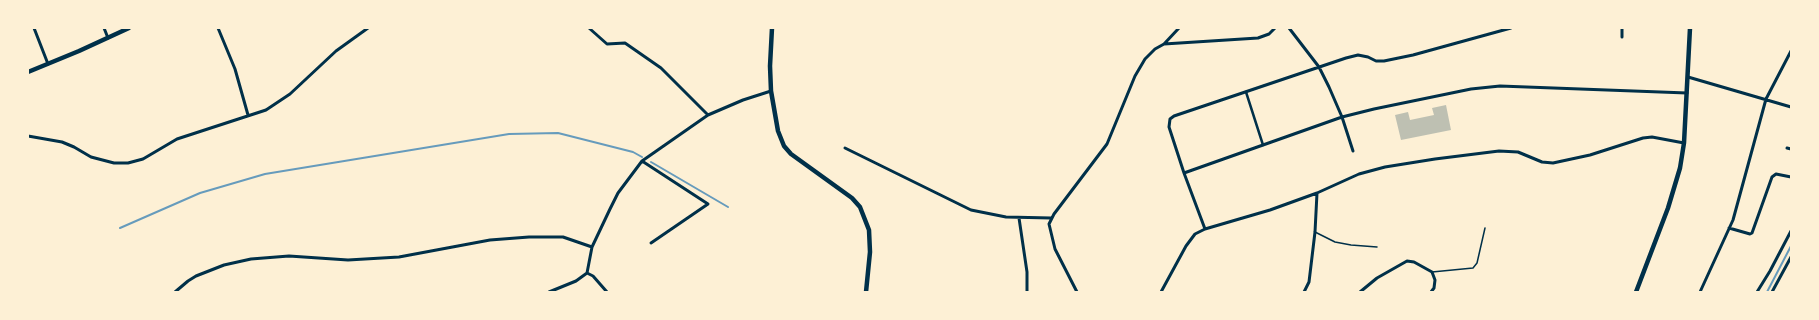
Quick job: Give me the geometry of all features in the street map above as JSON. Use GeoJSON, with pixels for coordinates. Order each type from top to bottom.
{"type":"FeatureCollection","features":[{"type":"Feature","properties":{"kind":"main road"},"geometry":{"type":"LineString","coordinates":[[28,72],[128,28]]}},
{"type":"Feature","properties":{"kind":"main road"},"geometry":{"type":"LineString","coordinates":[[772,28],[770,66],[771,91],[778,131],[784,146],[791,154],[852,198],[866,217],[869,230],[870,252],[866,292]]}},
{"type":"Feature","properties":{"kind":"main road"},"geometry":{"type":"LineString","coordinates":[[1636,292],[1677,182],[1684,143],[1690,28]]}},
{"type":"Feature","properties":{"kind":"street"},"geometry":{"type":"LineString","coordinates":[[34,28],[48,64]]}},
{"type":"Feature","properties":{"kind":"street"},"geometry":{"type":"LineString","coordinates":[[104,28],[108,38]]}},
{"type":"Feature","properties":{"kind":"street"},"geometry":{"type":"LineString","coordinates":[[218,28],[235,69],[248,115]]}},
{"type":"Feature","properties":{"kind":"street"},"geometry":{"type":"LineString","coordinates":[[28,136],[62,142],[91,157],[103,161],[128,163],[143,159],[177,139],[266,110],[278,104],[336,51],[368,28]]}},
{"type":"Feature","properties":{"kind":"street"},"geometry":{"type":"LineString","coordinates":[[589,28],[607,44],[626,44],[661,68],[708,115]]}},
{"type":"Feature","properties":{"kind":"street"},"geometry":{"type":"LineString","coordinates":[[1076,292],[1053,244],[1050,231],[1051,218],[1107,144],[1139,68],[1151,52],[1164,44],[1179,28]]}},
{"type":"Feature","properties":{"kind":"street"},"geometry":{"type":"LineString","coordinates":[[1164,44],[1258,38],[1269,34],[1275,28]]}},
{"type":"Feature","properties":{"kind":"street"},"geometry":{"type":"LineString","coordinates":[[1289,28],[1319,68],[1330,87],[1353,150]]}},
{"type":"Feature","properties":{"kind":"street"},"geometry":{"type":"LineString","coordinates":[[1205,229],[1169,127],[1170,119],[1174,116],[1358,55],[1368,57],[1376,61],[1384,61],[1413,55],[1511,28]]}},
{"type":"Feature","properties":{"kind":"street"},"geometry":{"type":"LineString","coordinates":[[1622,28],[1622,37]]}},
{"type":"Feature","properties":{"kind":"street"},"geometry":{"type":"LineString","coordinates":[[1700,292],[1729,228],[1766,99],[1791,51]]}},
{"type":"Feature","properties":{"kind":"street"},"geometry":{"type":"LineString","coordinates":[[1688,77],[1791,107]]}},
{"type":"Feature","properties":{"kind":"street"},"geometry":{"type":"LineString","coordinates":[[1184,173],[1342,117],[1410,101],[1471,89],[1500,86],[1687,92]]}},
{"type":"Feature","properties":{"kind":"street"},"geometry":{"type":"LineString","coordinates":[[549,292],[576,281],[587,272],[592,247],[618,193],[642,161],[708,115],[743,100],[771,91]]}},
{"type":"Feature","properties":{"kind":"street"},"geometry":{"type":"LineString","coordinates":[[1246,92],[1263,145]]}},
{"type":"Feature","properties":{"kind":"street"},"geometry":{"type":"LineString","coordinates":[[1160,292],[1186,246],[1195,234],[1205,229],[1270,210],[1317,193],[1359,174],[1385,167],[1435,159],[1508,151],[1518,152],[1542,162],[1553,163],[1590,155],[1643,138],[1652,137],[1684,143]]}},
{"type":"Feature","properties":{"kind":"street"},"geometry":{"type":"LineString","coordinates":[[845,148],[971,210],[990,215],[1019,218],[1051,218]]}},
{"type":"Feature","properties":{"kind":"street"},"geometry":{"type":"LineString","coordinates":[[642,161],[708,204],[650,243]]}},
{"type":"Feature","properties":{"kind":"street"},"geometry":{"type":"LineString","coordinates":[[1729,228],[1750,234],[1752,233],[1772,177],[1776,174],[1791,177]]}},
{"type":"Feature","properties":{"kind":"street"},"geometry":{"type":"LineString","coordinates":[[1304,292],[1309,282],[1315,232],[1317,193]]}},
{"type":"Feature","properties":{"kind":"street"},"geometry":{"type":"LineString","coordinates":[[1019,218],[1027,272],[1027,292]]}},
{"type":"Feature","properties":{"kind":"street"},"geometry":{"type":"LineString","coordinates":[[1757,292],[1791,231]]}},
{"type":"Feature","properties":{"kind":"street"},"geometry":{"type":"LineString","coordinates":[[176,292],[196,276],[224,265],[251,259],[289,256],[348,260],[399,257],[490,240],[529,237],[563,237],[592,247]]}},
{"type":"Feature","properties":{"kind":"street"},"geometry":{"type":"LineString","coordinates":[[1772,292],[1791,257]]}},
{"type":"Feature","properties":{"kind":"street"},"geometry":{"type":"LineString","coordinates":[[1360,292],[1377,278],[1407,261],[1414,262],[1432,272],[1435,280],[1434,288],[1431,292]]}},
{"type":"Feature","properties":{"kind":"street"},"geometry":{"type":"LineString","coordinates":[[587,272],[593,276],[607,292]]}},
{"type":"Feature","properties":{"kind":"lane"},"geometry":{"type":"LineString","coordinates":[[1432,272],[1473,268],[1477,263],[1485,228]]}},
{"type":"Feature","properties":{"kind":"lane"},"geometry":{"type":"LineString","coordinates":[[1315,232],[1335,242],[1377,247]]}},
{"type":"Feature","properties":{"kind":"building"},"geometry":{"type":"Polygon","coordinates":[[[1446,105],[1451,130],[1401,140],[1395,115],[1408,112],[1410,120],[1434,115],[1432,108],[1446,105]]]}},
{"type":"Feature","properties":{"kind":"waterway"},"geometry":{"type":"LineString","coordinates":[[120,228],[200,193],[265,174],[509,134],[558,133],[633,152],[642,157]]}},
{"type":"Feature","properties":{"kind":"waterway"},"geometry":{"type":"LineString","coordinates":[[651,162],[728,207]]}},
{"type":"Feature","properties":{"kind":"waterway"},"geometry":{"type":"LineString","coordinates":[[1767,292],[1791,246]]}}]}
